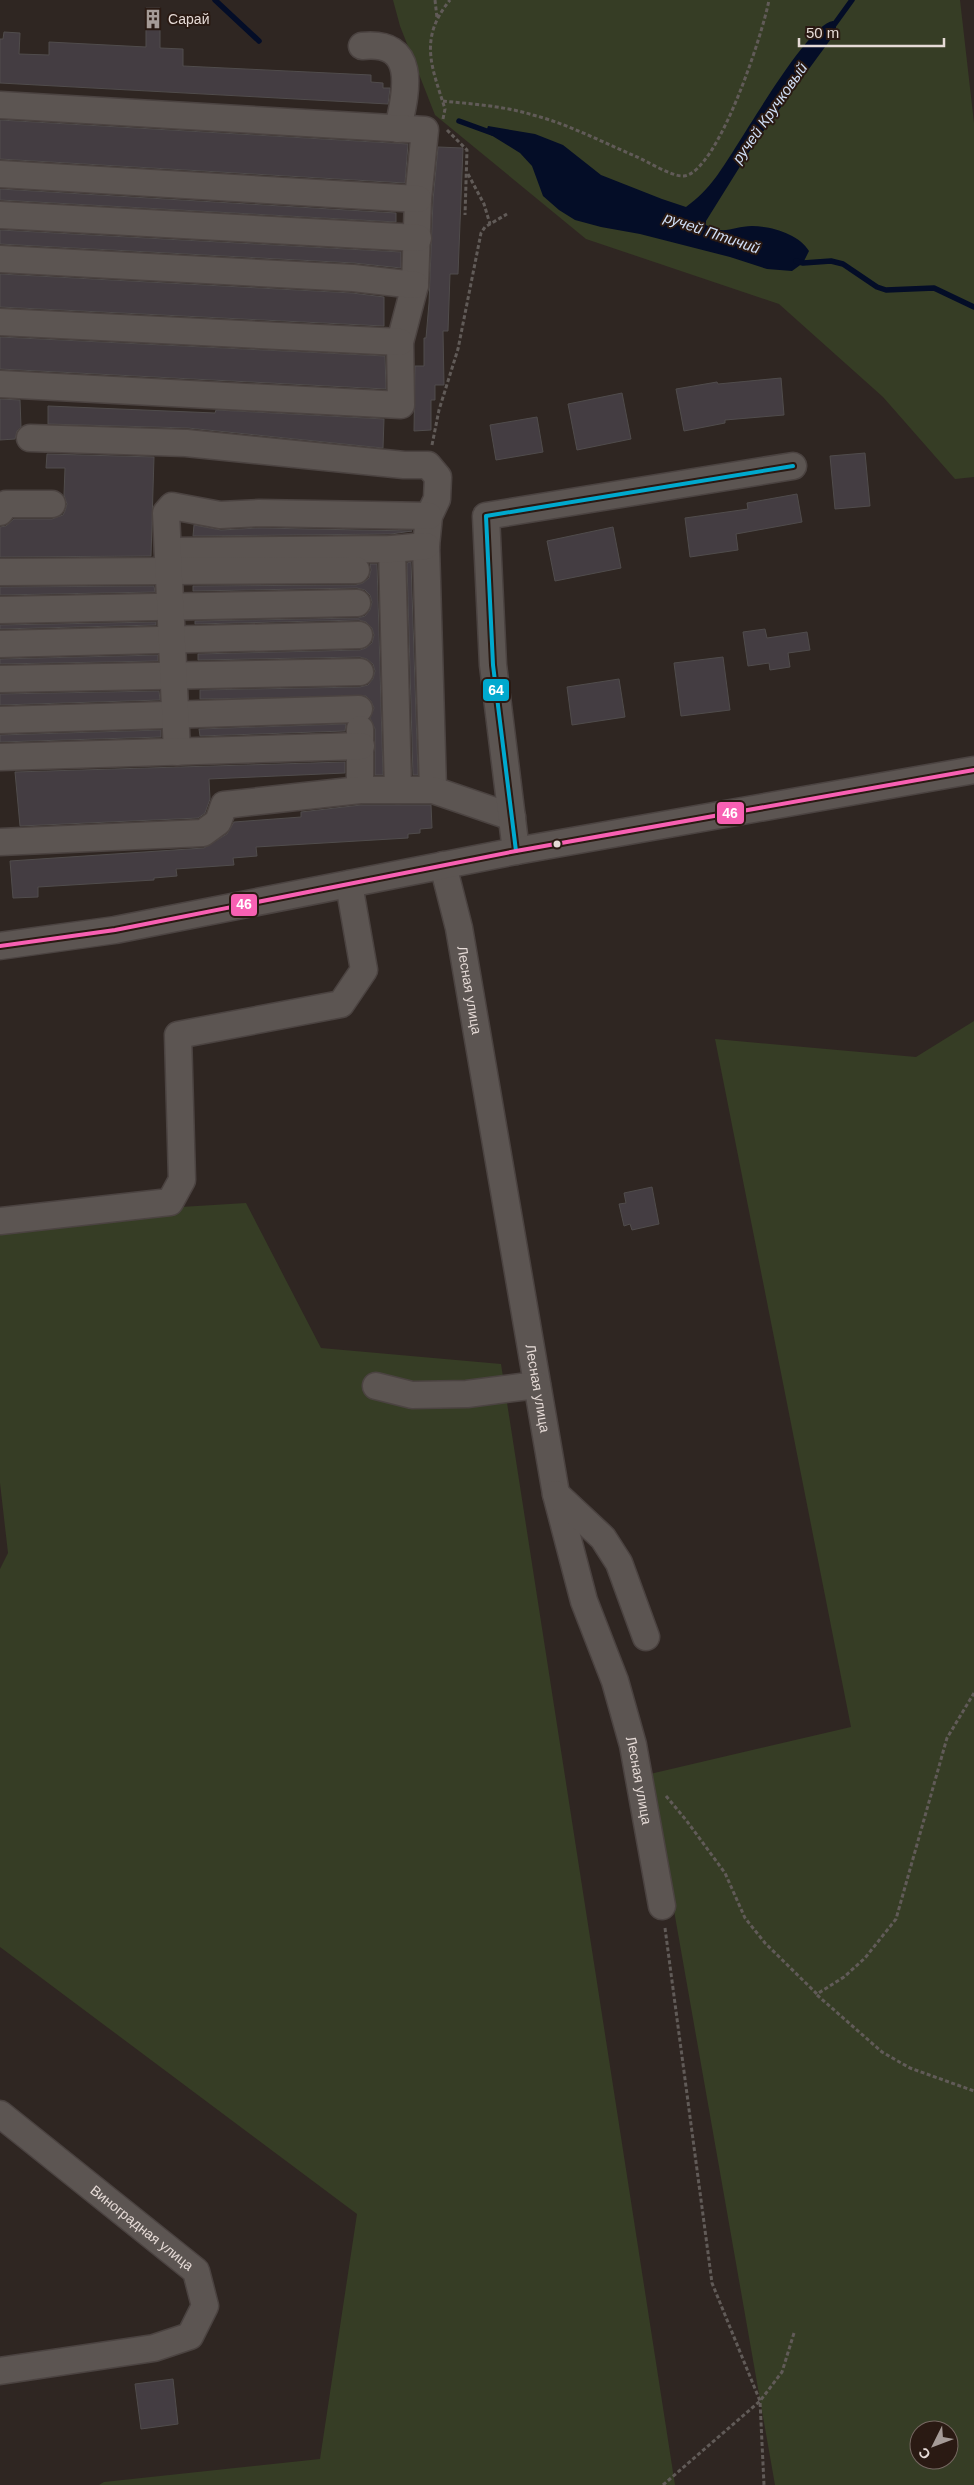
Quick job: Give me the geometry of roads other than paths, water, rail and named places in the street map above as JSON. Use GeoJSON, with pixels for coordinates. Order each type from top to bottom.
{"type":"FeatureCollection","features":[{"type":"Feature","properties":{"kind":"street"},"geometry":{"type":"LineString","coordinates":[[362,46],[376,45],[387,47],[395,51],[400,57],[406,88],[398,129]]}},
{"type":"Feature","properties":{"kind":"street"},"geometry":{"type":"LineString","coordinates":[[0,105],[424,130],[418,199],[415,285],[400,342],[401,405],[0,384]]}},
{"type":"Feature","properties":{"kind":"street"},"geometry":{"type":"LineString","coordinates":[[0,174],[418,199]]}},
{"type":"Feature","properties":{"kind":"street"},"geometry":{"type":"LineString","coordinates":[[0,216],[418,238]]}},
{"type":"Feature","properties":{"kind":"street"},"geometry":{"type":"LineString","coordinates":[[0,259],[352,278],[415,285]]}},
{"type":"Feature","properties":{"kind":"street"},"geometry":{"type":"LineString","coordinates":[[0,322],[400,342]]}},
{"type":"Feature","properties":{"kind":"street"},"geometry":{"type":"LineString","coordinates":[[30,438],[186,443],[404,466],[428,465],[438,477],[437,500],[429,516],[426,546],[433,790]]}},
{"type":"Feature","properties":{"kind":"street"},"geometry":{"type":"LineString","coordinates":[[516,851],[493,665],[486,516],[793,466]]}},
{"type":"Feature","properties":{"kind":"street"},"geometry":{"type":"LineString","coordinates":[[0,512],[6,504],[52,504]]}},
{"type":"Feature","properties":{"kind":"street"},"geometry":{"type":"LineString","coordinates":[[178,752],[166,513],[172,506],[220,515],[259,513],[429,516]]}},
{"type":"Feature","properties":{"kind":"street"},"geometry":{"type":"LineString","coordinates":[[0,572],[169,562],[356,560],[392,549],[426,546]]}},
{"type":"Feature","properties":{"kind":"street"},"geometry":{"type":"LineString","coordinates":[[392,549],[398,790]]}},
{"type":"Feature","properties":{"kind":"street"},"geometry":{"type":"LineString","coordinates":[[356,560],[356,603],[360,672],[360,790]]}},
{"type":"Feature","properties":{"kind":"street"},"geometry":{"type":"LineString","coordinates":[[0,610],[356,603]]}},
{"type":"Feature","properties":{"kind":"street"},"geometry":{"type":"LineString","coordinates":[[0,644],[359,635]]}},
{"type":"Feature","properties":{"kind":"street"},"geometry":{"type":"LineString","coordinates":[[0,679],[360,672]]}},
{"type":"Feature","properties":{"kind":"street"},"geometry":{"type":"LineString","coordinates":[[0,720],[359,708]]}},
{"type":"Feature","properties":{"kind":"street"},"geometry":{"type":"LineString","coordinates":[[0,757],[361,746]]}},
{"type":"Feature","properties":{"kind":"street"},"geometry":{"type":"LineString","coordinates":[[0,946],[115,930],[516,851],[974,770]]}},
{"type":"Feature","properties":{"kind":"street"},"geometry":{"type":"LineString","coordinates":[[0,842],[203,832],[218,822],[224,805],[360,790],[433,790],[512,817]]}},
{"type":"Feature","properties":{"kind":"street","name":"Лесная улица"},"geometry":{"type":"LineString","coordinates":[[443,865],[459,928],[556,1494],[584,1601],[602,1641],[633,1745],[662,1906]]}},
{"type":"Feature","properties":{"kind":"street"},"geometry":{"type":"LineString","coordinates":[[0,1221],[170,1202],[182,1180],[178,1035],[341,1004],[364,970],[349,884]]}},
{"type":"Feature","properties":{"kind":"street"},"geometry":{"type":"LineString","coordinates":[[376,1386],[412,1395],[467,1394],[537,1385]]}},
{"type":"Feature","properties":{"kind":"street"},"geometry":{"type":"LineString","coordinates":[[556,1494],[602,1538],[619,1563],[646,1637]]}},
{"type":"Feature","properties":{"kind":"street","name":"Виноградная улица"},"geometry":{"type":"LineString","coordinates":[[0,2114],[196,2272],[205,2306],[190,2336],[154,2348],[0,2371]]}},
{"type":"Feature","properties":{"kind":"water"},"geometry":{"type":"Polygon","coordinates":[[[833,21],[836,23],[836,32],[754,144],[706,221],[706,225],[718,230],[759,226],[776,229],[799,240],[809,251],[803,263],[792,271],[767,269],[730,257],[640,234],[575,220],[559,210],[543,196],[532,166],[520,153],[486,132],[488,126],[535,134],[563,145],[601,175],[686,207],[716,177],[772,90],[806,43],[821,27],[833,21]]]}},
{"type":"Feature","properties":{"kind":"waterway"},"geometry":{"type":"LineString","coordinates":[[215,0],[259,41]]}},
{"type":"Feature","properties":{"kind":"waterway","name":"ручей Кручковый"},"geometry":{"type":"LineString","coordinates":[[831,29],[852,0]]}},
{"type":"Feature","properties":{"kind":"waterway","name":"ручей Птичий"},"geometry":{"type":"LineString","coordinates":[[459,121],[492,133]]}},
{"type":"Feature","properties":{"kind":"waterway","name":"ручей Птичий"},"geometry":{"type":"LineString","coordinates":[[796,261],[803,263],[831,261],[843,264],[877,287],[886,290],[934,288],[974,307]]}},
{"type":"Feature","properties":{"kind":"place","name":"Сарай"},"geometry":{"type":"Point","coordinates":[153,19]}}]}
